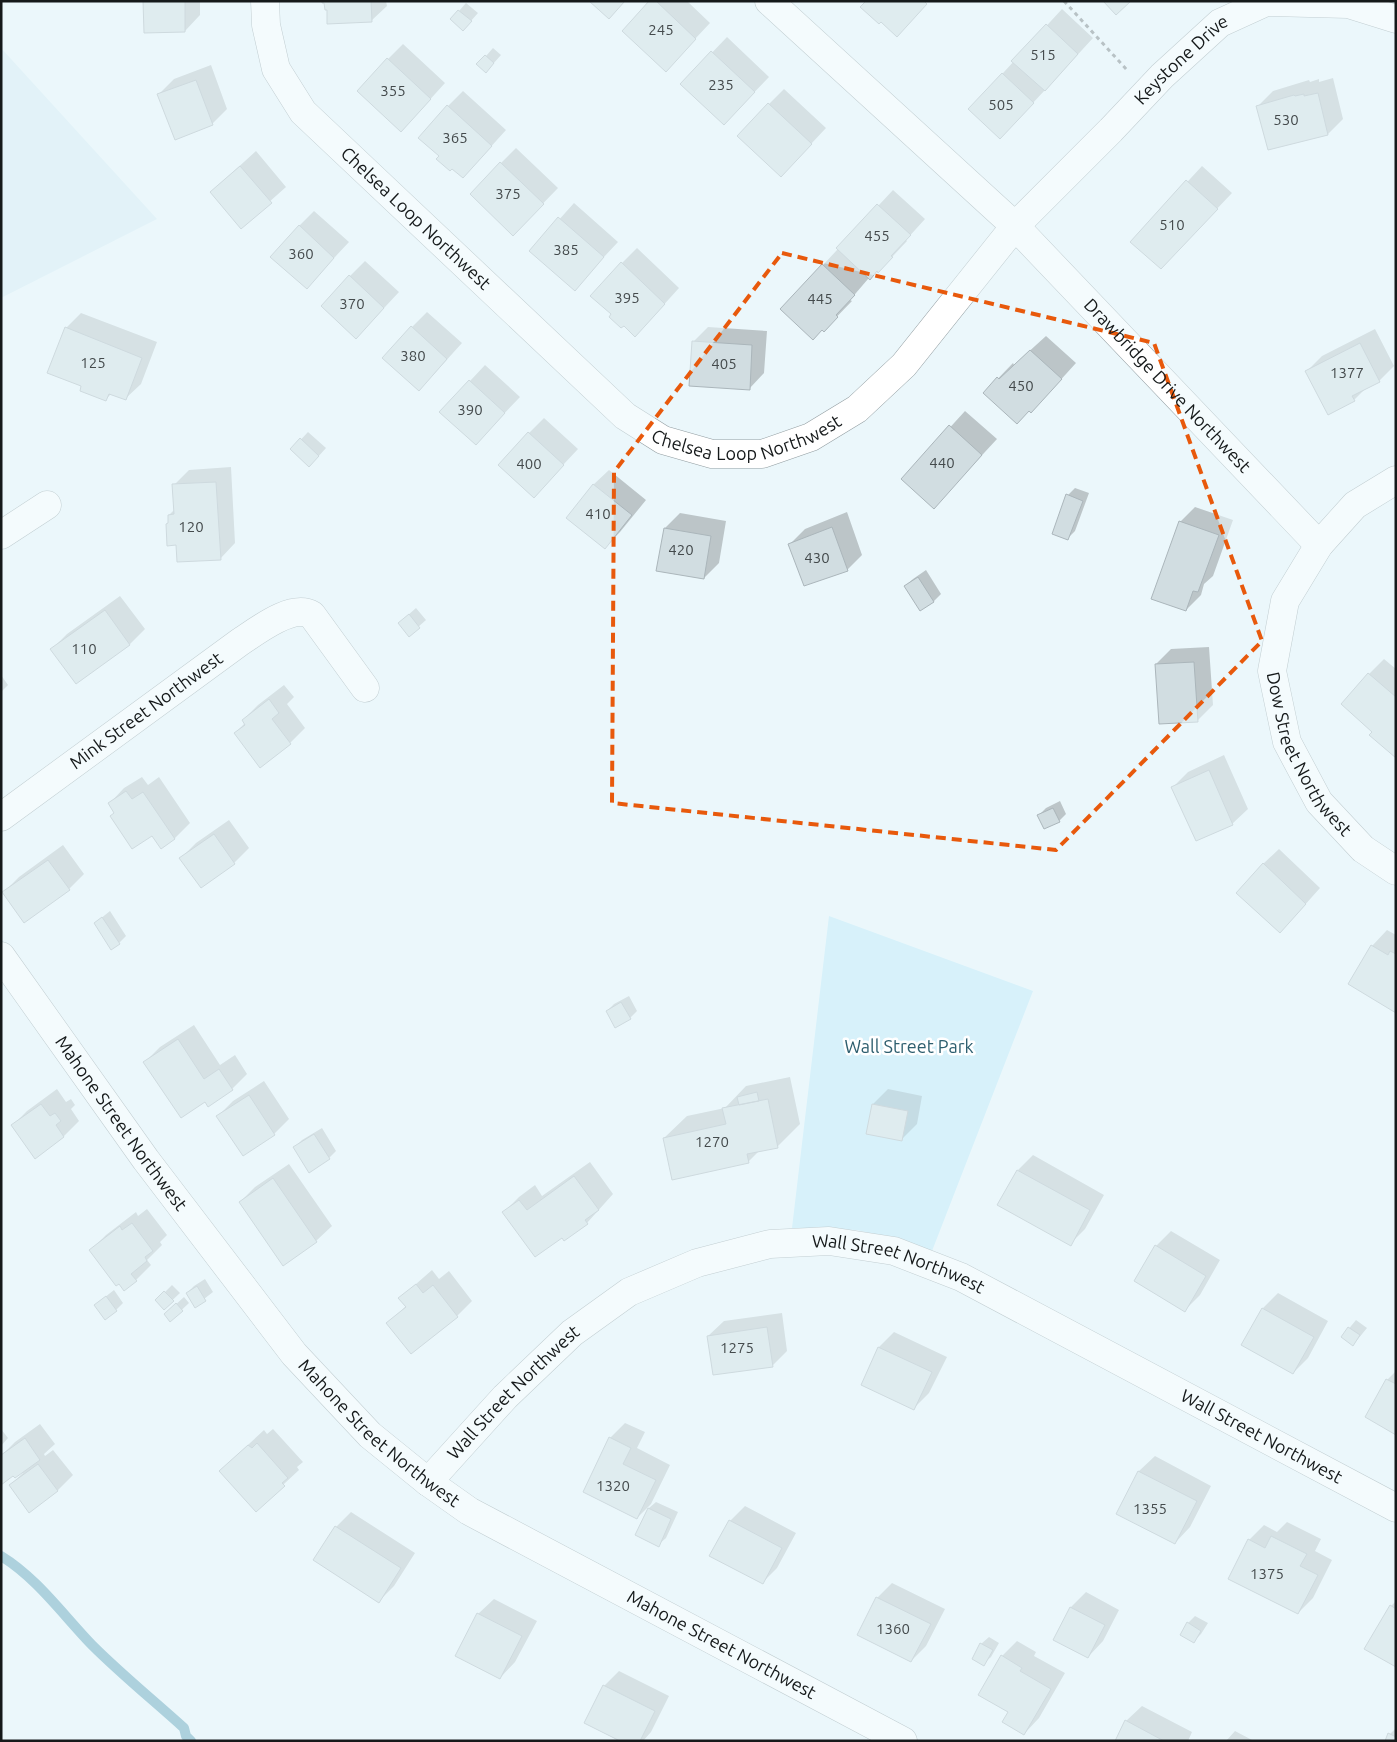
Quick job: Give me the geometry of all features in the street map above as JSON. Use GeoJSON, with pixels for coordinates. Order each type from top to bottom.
{"type":"FeatureCollection","features":[{"type":"Feature","properties":{"kind":"street","name":"Chelsea Loop Northwest"},"geometry":{"type":"LineString","coordinates":[[265,1],[266,25],[276,69],[303,112],[625,416],[663,440],[712,454],[762,454],[811,437],[857,408],[904,365],[1015,226]]}},
{"type":"Feature","properties":{"kind":"street"},"geometry":{"type":"LineString","coordinates":[[769,1],[1015,226]]}},
{"type":"Feature","properties":{"kind":"street","name":"Keystone Drive"},"geometry":{"type":"LineString","coordinates":[[1015,226],[1111,130],[1147,91],[1220,23],[1266,2],[1348,4],[1396,18]]}},
{"type":"Feature","properties":{"kind":"street","name":"Drawbridge Drive Northwest"},"geometry":{"type":"LineString","coordinates":[[1015,226],[1319,544]]}},
{"type":"Feature","properties":{"kind":"street","name":"Dow Street Northwest"},"geometry":{"type":"LineString","coordinates":[[1396,480],[1354,505],[1319,544],[1285,601],[1272,671],[1287,742],[1319,802],[1363,849],[1396,871]]}},
{"type":"Feature","properties":{"kind":"street"},"geometry":{"type":"LineString","coordinates":[[1,535],[47,505]]}},
{"type":"Feature","properties":{"kind":"street","name":"Mink Street Northwest"},"geometry":{"type":"LineString","coordinates":[[1,817],[240,642],[277,619],[294,612],[301,611],[312,615],[365,688]]}},
{"type":"Feature","properties":{"kind":"street","name":"Mahone Street Northwest"},"geometry":{"type":"LineString","coordinates":[[1,956],[146,1160],[294,1354],[370,1435],[428,1482],[469,1511],[904,1741]]}},
{"type":"Feature","properties":{"kind":"street","name":"Wall Street Northwest"},"geometry":{"type":"LineString","coordinates":[[428,1482],[505,1396],[565,1340],[629,1292],[697,1263],[770,1244],[829,1241],[894,1251],[962,1277],[1396,1508]]}},
{"type":"Feature","properties":{"kind":"path"},"geometry":{"type":"LineString","coordinates":[[1064,1],[1147,91]]}},
{"type":"Feature","properties":{"kind":"highlighted area"},"geometry":{"type":"Polygon","coordinates":[[[782,253],[1154,343],[1262,641],[1056,850],[612,803],[614,472],[782,253]]]}},
{"type":"Feature","properties":{"kind":"shaded area"},"geometry":{"type":"Polygon","coordinates":[[[1,48],[157,219],[1,298],[1,48]]]}},
{"type":"Feature","properties":{"kind":"green space","name":"Wall Street Park"},"geometry":{"type":"Polygon","coordinates":[[[829,916],[1033,991],[932,1251],[857,1230],[792,1228],[829,916]]]}},
{"type":"Feature","properties":{"kind":"building"},"geometry":{"type":"Polygon","coordinates":[[[143,1],[185,1],[185,32],[144,33],[143,1]]]}},
{"type":"Feature","properties":{"kind":"building"},"geometry":{"type":"Polygon","coordinates":[[[322,1],[371,1],[372,22],[327,24],[327,10],[325,10],[322,1]]]}},
{"type":"Feature","properties":{"kind":"building"},"geometry":{"type":"Polygon","coordinates":[[[589,1],[625,1],[609,19],[589,1]]]}},
{"type":"Feature","properties":{"kind":"building"},"geometry":{"type":"Polygon","coordinates":[[[649,1],[656,1],[696,39],[666,72],[622,31],[649,1]]]}},
{"type":"Feature","properties":{"kind":"building"},"geometry":{"type":"Polygon","coordinates":[[[866,1],[924,1],[927,4],[897,37],[881,22],[879,24],[860,7],[866,1]]]}},
{"type":"Feature","properties":{"kind":"building"},"geometry":{"type":"Polygon","coordinates":[[[1103,1],[1131,1],[1116,15],[1103,1]]]}},
{"type":"Feature","properties":{"kind":"building"},"geometry":{"type":"Polygon","coordinates":[[[458,10],[472,21],[463,31],[450,19],[458,10]]]}},
{"type":"Feature","properties":{"kind":"building"},"geometry":{"type":"Polygon","coordinates":[[[1046,24],[1078,54],[1045,91],[1011,61],[1046,24]]]}},
{"type":"Feature","properties":{"kind":"building"},"geometry":{"type":"Polygon","coordinates":[[[711,51],[755,92],[724,125],[680,84],[711,51]]]}},
{"type":"Feature","properties":{"kind":"building"},"geometry":{"type":"Polygon","coordinates":[[[485,55],[494,63],[486,73],[476,64],[485,55]]]}},
{"type":"Feature","properties":{"kind":"building"},"geometry":{"type":"Polygon","coordinates":[[[387,58],[431,99],[401,132],[357,91],[387,58]]]}},
{"type":"Feature","properties":{"kind":"building"},"geometry":{"type":"Polygon","coordinates":[[[1002,73],[1034,103],[1000,139],[968,109],[1002,73]]]}},
{"type":"Feature","properties":{"kind":"building"},"geometry":{"type":"Polygon","coordinates":[[[196,80],[213,125],[175,140],[157,94],[196,80]]]}},
{"type":"Feature","properties":{"kind":"building"},"geometry":{"type":"Polygon","coordinates":[[[1318,93],[1328,135],[1268,150],[1256,106],[1294,95],[1304,94],[1304,96],[1318,93]]]}},
{"type":"Feature","properties":{"kind":"building"},"geometry":{"type":"Polygon","coordinates":[[[768,103],[812,144],[781,177],[737,136],[768,103]]]}},
{"type":"Feature","properties":{"kind":"building"},"geometry":{"type":"Polygon","coordinates":[[[447,105],[492,146],[463,178],[452,169],[450,171],[436,159],[439,156],[418,138],[447,105]]]}},
{"type":"Feature","properties":{"kind":"building"},"geometry":{"type":"Polygon","coordinates":[[[500,162],[544,204],[513,236],[470,194],[500,162]]]}},
{"type":"Feature","properties":{"kind":"building"},"geometry":{"type":"Polygon","coordinates":[[[240,166],[272,203],[241,229],[210,192],[240,166]]]}},
{"type":"Feature","properties":{"kind":"building"},"geometry":{"type":"Polygon","coordinates":[[[1186,180],[1218,209],[1161,269],[1130,242],[1186,180]]]}},
{"type":"Feature","properties":{"kind":"building"},"geometry":{"type":"Polygon","coordinates":[[[877,204],[911,235],[891,256],[893,257],[870,280],[836,248],[877,204]]]}},
{"type":"Feature","properties":{"kind":"building"},"geometry":{"type":"Polygon","coordinates":[[[558,217],[604,257],[575,291],[529,251],[558,217]]]}},
{"type":"Feature","properties":{"kind":"building"},"geometry":{"type":"Polygon","coordinates":[[[299,225],[334,258],[307,289],[270,257],[299,225]]]}},
{"type":"Feature","properties":{"kind":"building"},"geometry":{"type":"Polygon","coordinates":[[[621,262],[665,304],[635,337],[624,326],[621,328],[609,317],[611,314],[590,296],[621,262]]]}},
{"type":"Feature","properties":{"kind":"building"},"geometry":{"type":"Polygon","coordinates":[[[822,264],[855,295],[836,315],[838,317],[824,332],[822,330],[813,340],[780,309],[822,264]]]}},
{"type":"Feature","properties":{"kind":"building"},"geometry":{"type":"Polygon","coordinates":[[[349,275],[384,308],[356,339],[321,306],[349,275]]]}},
{"type":"Feature","properties":{"kind":"building"},"geometry":{"type":"Polygon","coordinates":[[[411,326],[447,359],[419,391],[382,358],[411,326]]]}},
{"type":"Feature","properties":{"kind":"building"},"geometry":{"type":"Polygon","coordinates":[[[65,327],[142,358],[126,400],[109,394],[106,401],[80,391],[81,386],[47,373],[65,327]]]}},
{"type":"Feature","properties":{"kind":"building"},"geometry":{"type":"Polygon","coordinates":[[[692,341],[752,345],[750,390],[689,386],[692,341]]]}},
{"type":"Feature","properties":{"kind":"building"},"geometry":{"type":"Polygon","coordinates":[[[1360,343],[1380,382],[1352,396],[1355,401],[1328,415],[1305,371],[1360,343]]]}},
{"type":"Feature","properties":{"kind":"building"},"geometry":{"type":"Polygon","coordinates":[[[1030,350],[1062,379],[1031,413],[1029,411],[1017,424],[983,393],[997,377],[999,379],[1030,350]]]}},
{"type":"Feature","properties":{"kind":"building"},"geometry":{"type":"Polygon","coordinates":[[[469,380],[505,413],[476,445],[439,412],[469,380]]]}},
{"type":"Feature","properties":{"kind":"building"},"geometry":{"type":"Polygon","coordinates":[[[949,425],[982,455],[934,509],[901,479],[949,425]]]}},
{"type":"Feature","properties":{"kind":"building"},"geometry":{"type":"Polygon","coordinates":[[[528,432],[564,465],[534,498],[498,465],[528,432]]]}},
{"type":"Feature","properties":{"kind":"building"},"geometry":{"type":"Polygon","coordinates":[[[300,438],[319,456],[309,467],[290,449],[300,438]]]}},
{"type":"Feature","properties":{"kind":"building"},"geometry":{"type":"Polygon","coordinates":[[[216,482],[221,560],[177,562],[176,545],[167,546],[166,524],[168,523],[168,515],[174,514],[172,484],[216,482]]]}},
{"type":"Feature","properties":{"kind":"building"},"geometry":{"type":"Polygon","coordinates":[[[593,484],[632,515],[605,549],[566,518],[593,484]]]}},
{"type":"Feature","properties":{"kind":"building"},"geometry":{"type":"Polygon","coordinates":[[[1066,494],[1083,501],[1068,540],[1052,534],[1066,494]]]}},
{"type":"Feature","properties":{"kind":"building"},"geometry":{"type":"Polygon","coordinates":[[[1179,521],[1219,535],[1198,592],[1193,591],[1186,611],[1151,599],[1179,521]]]}},
{"type":"Feature","properties":{"kind":"building"},"geometry":{"type":"Polygon","coordinates":[[[832,527],[848,571],[804,586],[788,544],[832,527]]]}},
{"type":"Feature","properties":{"kind":"building"},"geometry":{"type":"Polygon","coordinates":[[[664,528],[711,536],[704,579],[656,571],[664,528]]]}},
{"type":"Feature","properties":{"kind":"building"},"geometry":{"type":"Polygon","coordinates":[[[918,577],[934,602],[920,611],[904,586],[918,577]]]}},
{"type":"Feature","properties":{"kind":"building"},"geometry":{"type":"Polygon","coordinates":[[[105,610],[130,645],[76,684],[50,649],[105,610]]]}},
{"type":"Feature","properties":{"kind":"building"},"geometry":{"type":"Polygon","coordinates":[[[409,614],[420,628],[409,637],[398,623],[409,614]]]}},
{"type":"Feature","properties":{"kind":"building"},"geometry":{"type":"Polygon","coordinates":[[[1194,662],[1198,722],[1159,724],[1155,664],[1194,662]]]}},
{"type":"Feature","properties":{"kind":"building"},"geometry":{"type":"Polygon","coordinates":[[[1368,673],[1396,697],[1396,758],[1369,735],[1372,732],[1341,704],[1368,673]]]}},
{"type":"Feature","properties":{"kind":"building"},"geometry":{"type":"Polygon","coordinates":[[[269,699],[279,713],[272,719],[291,744],[260,768],[234,733],[245,725],[242,720],[269,699]]]}},
{"type":"Feature","properties":{"kind":"building"},"geometry":{"type":"Polygon","coordinates":[[[1209,770],[1233,825],[1196,841],[1171,787],[1209,770]]]}},
{"type":"Feature","properties":{"kind":"building"},"geometry":{"type":"Polygon","coordinates":[[[126,791],[132,799],[143,792],[175,839],[161,849],[152,836],[132,849],[110,816],[114,813],[108,803],[126,791]]]}},
{"type":"Feature","properties":{"kind":"building"},"geometry":{"type":"Polygon","coordinates":[[[1053,808],[1060,822],[1044,829],[1037,815],[1053,808]]]}},
{"type":"Feature","properties":{"kind":"building"},"geometry":{"type":"Polygon","coordinates":[[[214,834],[235,864],[201,888],[179,858],[214,834]]]}},
{"type":"Feature","properties":{"kind":"building"},"geometry":{"type":"Polygon","coordinates":[[[48,860],[70,890],[24,923],[2,892],[48,860]]]}},
{"type":"Feature","properties":{"kind":"building"},"geometry":{"type":"Polygon","coordinates":[[[1263,863],[1306,904],[1280,933],[1236,893],[1263,863]]]}},
{"type":"Feature","properties":{"kind":"building"},"geometry":{"type":"Polygon","coordinates":[[[102,917],[120,944],[111,950],[94,923],[102,917]]]}},
{"type":"Feature","properties":{"kind":"building"},"geometry":{"type":"Polygon","coordinates":[[[1371,945],[1388,955],[1390,951],[1396,954],[1396,1013],[1348,984],[1371,945]]]}},
{"type":"Feature","properties":{"kind":"building"},"geometry":{"type":"Polygon","coordinates":[[[621,1002],[631,1019],[615,1028],[606,1011],[621,1002]]]}},
{"type":"Feature","properties":{"kind":"building"},"geometry":{"type":"Polygon","coordinates":[[[178,1039],[204,1079],[219,1069],[233,1090],[208,1107],[205,1102],[181,1118],[143,1062],[178,1039]]]}},
{"type":"Feature","properties":{"kind":"building"},"geometry":{"type":"Polygon","coordinates":[[[757,1092],[759,1101],[739,1105],[737,1097],[757,1092]]]}},
{"type":"Feature","properties":{"kind":"building"},"geometry":{"type":"Polygon","coordinates":[[[249,1095],[275,1135],[243,1156],[216,1116],[249,1095]]]}},
{"type":"Feature","properties":{"kind":"building"},"geometry":{"type":"Polygon","coordinates":[[[768,1099],[778,1148],[747,1154],[749,1163],[672,1180],[663,1138],[726,1124],[722,1108],[768,1099]]]}},
{"type":"Feature","properties":{"kind":"building"},"geometry":{"type":"Polygon","coordinates":[[[41,1104],[50,1116],[55,1113],[61,1121],[56,1125],[64,1137],[35,1159],[11,1125],[41,1104]]]}},
{"type":"Feature","properties":{"kind":"building"},"geometry":{"type":"Polygon","coordinates":[[[872,1104],[908,1111],[902,1141],[866,1134],[872,1104]]]}},
{"type":"Feature","properties":{"kind":"building"},"geometry":{"type":"Polygon","coordinates":[[[314,1134],[330,1159],[309,1173],[293,1147],[314,1134]]]}},
{"type":"Feature","properties":{"kind":"building"},"geometry":{"type":"Polygon","coordinates":[[[1017,1170],[1090,1210],[1071,1246],[997,1205],[1017,1170]]]}},
{"type":"Feature","properties":{"kind":"building"},"geometry":{"type":"Polygon","coordinates":[[[574,1176],[599,1210],[585,1220],[588,1224],[564,1241],[562,1238],[535,1257],[502,1212],[519,1200],[527,1210],[574,1176]]]}},
{"type":"Feature","properties":{"kind":"building"},"geometry":{"type":"Polygon","coordinates":[[[273,1178],[317,1242],[283,1266],[239,1202],[273,1178]]]}},
{"type":"Feature","properties":{"kind":"building"},"geometry":{"type":"Polygon","coordinates":[[[132,1223],[153,1251],[145,1257],[147,1261],[131,1274],[137,1281],[124,1291],[119,1284],[116,1286],[89,1250],[120,1226],[122,1230],[132,1223]]]}},
{"type":"Feature","properties":{"kind":"building"},"geometry":{"type":"Polygon","coordinates":[[[1155,1245],[1206,1276],[1185,1312],[1134,1281],[1155,1245]]]}},
{"type":"Feature","properties":{"kind":"building"},"geometry":{"type":"Polygon","coordinates":[[[416,1284],[423,1293],[433,1285],[458,1317],[411,1354],[386,1323],[406,1307],[398,1298],[416,1284]]]}},
{"type":"Feature","properties":{"kind":"building"},"geometry":{"type":"Polygon","coordinates":[[[197,1286],[206,1301],[195,1308],[186,1293],[197,1286]]]}},
{"type":"Feature","properties":{"kind":"building"},"geometry":{"type":"Polygon","coordinates":[[[164,1291],[174,1301],[164,1310],[155,1300],[164,1291]]]}},
{"type":"Feature","properties":{"kind":"building"},"geometry":{"type":"Polygon","coordinates":[[[106,1296],[117,1311],[105,1320],[94,1305],[106,1296]]]}},
{"type":"Feature","properties":{"kind":"building"},"geometry":{"type":"Polygon","coordinates":[[[176,1303],[183,1311],[170,1322],[164,1314],[176,1303]]]}},
{"type":"Feature","properties":{"kind":"building"},"geometry":{"type":"Polygon","coordinates":[[[1262,1308],[1314,1337],[1293,1374],[1241,1345],[1262,1308]]]}},
{"type":"Feature","properties":{"kind":"building"},"geometry":{"type":"Polygon","coordinates":[[[767,1327],[773,1367],[713,1375],[707,1336],[767,1327]]]}},
{"type":"Feature","properties":{"kind":"building"},"geometry":{"type":"Polygon","coordinates":[[[1348,1327],[1360,1335],[1353,1346],[1341,1337],[1348,1327]]]}},
{"type":"Feature","properties":{"kind":"building"},"geometry":{"type":"Polygon","coordinates":[[[878,1347],[932,1372],[914,1410],[861,1385],[878,1347]]]}},
{"type":"Feature","properties":{"kind":"building"},"geometry":{"type":"Polygon","coordinates":[[[1386,1379],[1396,1384],[1396,1435],[1365,1417],[1386,1379]]]}},
{"type":"Feature","properties":{"kind":"building"},"geometry":{"type":"Polygon","coordinates":[[[609,1437],[631,1448],[623,1464],[656,1480],[637,1519],[583,1492],[609,1437]]]}},
{"type":"Feature","properties":{"kind":"building"},"geometry":{"type":"Polygon","coordinates":[[[25,1438],[40,1460],[15,1478],[13,1476],[1,1485],[1,1455],[25,1438]]]}},
{"type":"Feature","properties":{"kind":"building"},"geometry":{"type":"Polygon","coordinates":[[[257,1443],[288,1478],[282,1483],[285,1486],[256,1512],[219,1471],[248,1445],[252,1448],[257,1443]]]}},
{"type":"Feature","properties":{"kind":"building"},"geometry":{"type":"Polygon","coordinates":[[[38,1464],[58,1491],[29,1513],[9,1485],[38,1464]]]}},
{"type":"Feature","properties":{"kind":"building"},"geometry":{"type":"Polygon","coordinates":[[[1138,1471],[1197,1501],[1175,1544],[1116,1514],[1138,1471]]]}},
{"type":"Feature","properties":{"kind":"building"},"geometry":{"type":"Polygon","coordinates":[[[648,1508],[671,1519],[659,1547],[635,1535],[648,1508]]]}},
{"type":"Feature","properties":{"kind":"building"},"geometry":{"type":"Polygon","coordinates":[[[729,1520],[782,1548],[763,1584],[709,1556],[729,1520]]]}},
{"type":"Feature","properties":{"kind":"building"},"geometry":{"type":"Polygon","coordinates":[[[335,1526],[401,1568],[379,1603],[313,1560],[335,1526]]]}},
{"type":"Feature","properties":{"kind":"building"},"geometry":{"type":"Polygon","coordinates":[[[1271,1536],[1307,1554],[1300,1566],[1318,1575],[1298,1614],[1228,1579],[1248,1539],[1265,1548],[1271,1536]]]}},
{"type":"Feature","properties":{"kind":"building"},"geometry":{"type":"Polygon","coordinates":[[[876,1597],[931,1624],[911,1662],[857,1635],[876,1597]]]}},
{"type":"Feature","properties":{"kind":"building"},"geometry":{"type":"Polygon","coordinates":[[[1390,1605],[1396,1609],[1396,1667],[1364,1649],[1390,1605]]]}},
{"type":"Feature","properties":{"kind":"building"},"geometry":{"type":"Polygon","coordinates":[[[1070,1607],[1105,1625],[1088,1658],[1053,1640],[1070,1607]]]}},
{"type":"Feature","properties":{"kind":"building"},"geometry":{"type":"Polygon","coordinates":[[[477,1613],[522,1636],[500,1679],[455,1656],[477,1613]]]}},
{"type":"Feature","properties":{"kind":"building"},"geometry":{"type":"Polygon","coordinates":[[[1187,1622],[1201,1631],[1194,1643],[1180,1635],[1187,1622]]]}},
{"type":"Feature","properties":{"kind":"building"},"geometry":{"type":"Polygon","coordinates":[[[980,1643],[993,1650],[984,1666],[972,1659],[980,1643]]]}},
{"type":"Feature","properties":{"kind":"building"},"geometry":{"type":"Polygon","coordinates":[[[1001,1655],[1022,1668],[1020,1671],[1051,1689],[1024,1735],[1002,1722],[1008,1712],[978,1695],[1001,1655]]]}},
{"type":"Feature","properties":{"kind":"building"},"geometry":{"type":"Polygon","coordinates":[[[603,1685],[655,1711],[640,1741],[620,1741],[584,1723],[603,1685]]]}},
{"type":"Feature","properties":{"kind":"building"},"geometry":{"type":"Polygon","coordinates":[[[1125,1720],[1164,1741],[1115,1741],[1125,1720]]]}},
{"type":"Feature","properties":{"kind":"building"},"geometry":{"type":"Polygon","coordinates":[[[1388,1733],[1396,1737],[1396,1741],[1385,1741],[1388,1733]]]}},
{"type":"Feature","properties":{"kind":"waterway"},"geometry":{"type":"LineString","coordinates":[[1,1556],[38,1586],[103,1656],[184,1728],[186,1736],[191,1741]]}}]}
